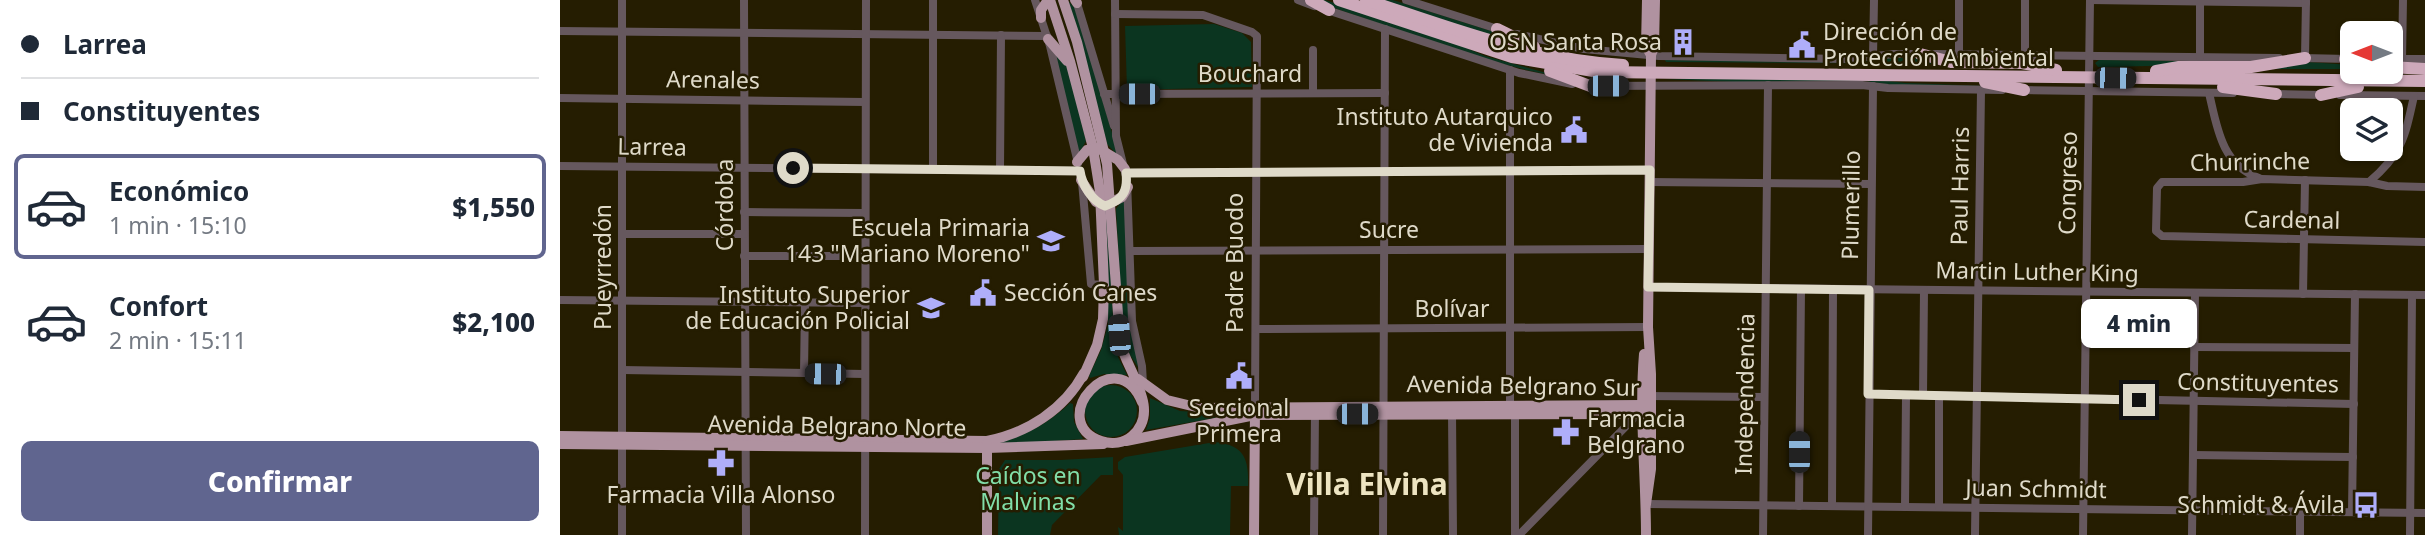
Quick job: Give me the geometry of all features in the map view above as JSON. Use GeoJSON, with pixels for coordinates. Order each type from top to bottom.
{"type":"FeatureCollection","features":[{"type":"Feature","properties":{"kind":"highway"},"geometry":{"type":"LineString","coordinates":[[1311,0],[1329,10]]}},
{"type":"Feature","properties":{"kind":"highway"},"geometry":{"type":"LineString","coordinates":[[1339,0],[1502,54],[1542,64],[1599,72],[2056,69]]}},
{"type":"Feature","properties":{"kind":"highway"},"geometry":{"type":"LineString","coordinates":[[1366,0],[1515,48],[1566,59],[1623,65]]}},
{"type":"Feature","properties":{"kind":"highway"},"geometry":{"type":"LineString","coordinates":[[1497,29],[1536,48],[1650,70],[1873,81],[1984,82],[2024,90]]}},
{"type":"Feature","properties":{"kind":"highway"},"geometry":{"type":"LineString","coordinates":[[1451,37],[1485,54],[1552,71],[1590,86]]}},
{"type":"Feature","properties":{"kind":"highway"},"geometry":{"type":"LineString","coordinates":[[1920,54],[1951,62],[2018,63],[2056,69],[2088,80],[2179,66],[2253,66],[2305,58]]}},
{"type":"Feature","properties":{"kind":"highway"},"geometry":{"type":"LineString","coordinates":[[2403,68],[2425,71]]}},
{"type":"Feature","properties":{"kind":"highway"},"geometry":{"type":"LineString","coordinates":[[2156,71],[2425,71]]}},
{"type":"Feature","properties":{"kind":"highway"},"geometry":{"type":"LineString","coordinates":[[1873,81],[2115,78],[2425,81]]}},
{"type":"Feature","properties":{"kind":"highway"},"geometry":{"type":"LineString","coordinates":[[2115,78],[2149,85],[2231,87],[2276,94]]}},
{"type":"Feature","properties":{"kind":"highway"},"geometry":{"type":"LineString","coordinates":[[2321,94],[2353,88],[2425,87]]}},
{"type":"Feature","properties":{"kind":"main road"},"geometry":{"type":"LineString","coordinates":[[1041,18],[1041,10],[1049,0]]}},
{"type":"Feature","properties":{"kind":"main road"},"geometry":{"type":"LineString","coordinates":[[1049,0],[1098,149],[1126,171]]}},
{"type":"Feature","properties":{"kind":"main road"},"geometry":{"type":"LineString","coordinates":[[1063,0],[1077,42],[1098,149],[1119,335],[1129,378],[1142,402]]}},
{"type":"Feature","properties":{"kind":"main road"},"geometry":{"type":"LineString","coordinates":[[1647,0],[1646,46],[1650,70]]}},
{"type":"Feature","properties":{"kind":"main road"},"geometry":{"type":"LineString","coordinates":[[1646,535],[1643,473],[1648,327],[1650,70],[1654,47],[1655,0]]}},
{"type":"Feature","properties":{"kind":"main road"},"geometry":{"type":"LineString","coordinates":[[1048,37],[1072,69]]}},
{"type":"Feature","properties":{"kind":"main road"},"geometry":{"type":"LineString","coordinates":[[1098,149],[1086,151],[1079,171],[1095,200],[1106,204],[1122,197],[1128,187]]}},
{"type":"Feature","properties":{"kind":"main road"},"geometry":{"type":"LineString","coordinates":[[1080,411],[1084,396],[1099,382],[1129,378],[1141,386],[1143,418],[1139,428],[1128,439],[1116,443],[1103,442],[1090,434],[1084,426],[1080,411],[1084,373],[1101,332],[1106,204]]}},
{"type":"Feature","properties":{"kind":"main road","name":"Avenida Belgrano Norte"},"geometry":{"type":"LineString","coordinates":[[1066,399],[1084,373]]}},
{"type":"Feature","properties":{"kind":"main road","name":"Avenida Belgrano Norte"},"geometry":{"type":"LineString","coordinates":[[987,445],[1035,423],[1066,399],[1099,382]]}},
{"type":"Feature","properties":{"kind":"main road","name":"Avenida Belgrano Sur"},"geometry":{"type":"LineString","coordinates":[[1141,386],[1173,402],[1194,407],[1255,410],[1512,410],[1645,406]]}},
{"type":"Feature","properties":{"kind":"main road","name":"Avenida Belgrano Sur"},"geometry":{"type":"LineString","coordinates":[[1116,443],[1255,410]]}},
{"type":"Feature","properties":{"kind":"main road","name":"Padre Buodo"},"geometry":{"type":"LineString","coordinates":[[1254,535],[1255,410]]}},
{"type":"Feature","properties":{"kind":"main road","name":"Avenida Belgrano Norte"},"geometry":{"type":"LineString","coordinates":[[560,436],[622,441]]}},
{"type":"Feature","properties":{"kind":"main road","name":"Avenida Belgrano Norte"},"geometry":{"type":"LineString","coordinates":[[560,444],[622,441],[1051,447],[1116,443]]}},
{"type":"Feature","properties":{"kind":"main road"},"geometry":{"type":"LineString","coordinates":[[987,445],[987,535]]}},
{"type":"Feature","properties":{"kind":"street","name":"Pueyrredón"},"geometry":{"type":"LineString","coordinates":[[622,0],[622,535]]}},
{"type":"Feature","properties":{"kind":"street","name":"Córdoba"},"geometry":{"type":"LineString","coordinates":[[744,0],[747,535]]}},
{"type":"Feature","properties":{"kind":"street"},"geometry":{"type":"LineString","coordinates":[[865,535],[866,0]]}},
{"type":"Feature","properties":{"kind":"street"},"geometry":{"type":"LineString","coordinates":[[933,0],[933,169]]}},
{"type":"Feature","properties":{"kind":"street"},"geometry":{"type":"LineString","coordinates":[[1035,0],[1048,37],[1079,171],[1091,284],[1104,285]]}},
{"type":"Feature","properties":{"kind":"street"},"geometry":{"type":"LineString","coordinates":[[1115,0],[1116,136]]}},
{"type":"Feature","properties":{"kind":"street"},"geometry":{"type":"LineString","coordinates":[[1298,0],[1510,70],[1590,86],[1650,70],[1848,59],[1898,53],[2340,59]]}},
{"type":"Feature","properties":{"kind":"street"},"geometry":{"type":"LineString","coordinates":[[1406,0],[1497,29],[1650,70],[1768,85],[1873,81],[1981,90],[2024,90],[2088,80],[2209,93],[2425,96]]}},
{"type":"Feature","properties":{"kind":"street"},"geometry":{"type":"LineString","coordinates":[[1873,57],[1874,0]]}},
{"type":"Feature","properties":{"kind":"street"},"geometry":{"type":"LineString","coordinates":[[1959,0],[1959,54]]}},
{"type":"Feature","properties":{"kind":"street"},"geometry":{"type":"LineString","coordinates":[[2025,0],[2025,55]]}},
{"type":"Feature","properties":{"kind":"street"},"geometry":{"type":"LineString","coordinates":[[2090,0],[2306,2],[2305,58]]}},
{"type":"Feature","properties":{"kind":"street","name":"Congreso"},"geometry":{"type":"LineString","coordinates":[[2083,535],[2090,0]]}},
{"type":"Feature","properties":{"kind":"street"},"geometry":{"type":"LineString","coordinates":[[2403,0],[2403,21]]}},
{"type":"Feature","properties":{"kind":"street"},"geometry":{"type":"LineString","coordinates":[[1076,1],[1126,171],[1132,325],[1142,366],[1141,386]]}},
{"type":"Feature","properties":{"kind":"street"},"geometry":{"type":"LineString","coordinates":[[2200,1],[2200,57]]}},
{"type":"Feature","properties":{"kind":"street","name":"Padre Buodo"},"geometry":{"type":"LineString","coordinates":[[1115,14],[1203,15],[1256,34],[1255,410]]}},
{"type":"Feature","properties":{"kind":"street"},"geometry":{"type":"LineString","coordinates":[[1383,535],[1385,29]]}},
{"type":"Feature","properties":{"kind":"street"},"geometry":{"type":"LineString","coordinates":[[560,31],[1048,37]]}},
{"type":"Feature","properties":{"kind":"street"},"geometry":{"type":"LineString","coordinates":[[1000,170],[1001,35]]}},
{"type":"Feature","properties":{"kind":"street"},"geometry":{"type":"LineString","coordinates":[[1313,50],[1313,93]]}},
{"type":"Feature","properties":{"kind":"street"},"geometry":{"type":"LineString","coordinates":[[2403,59],[2425,59]]}},
{"type":"Feature","properties":{"kind":"street"},"geometry":{"type":"LineString","coordinates":[[1510,70],[1510,328],[1517,535]]}},
{"type":"Feature","properties":{"kind":"street","name":"Plumerillo"},"geometry":{"type":"LineString","coordinates":[[1868,535],[1873,81]]}},
{"type":"Feature","properties":{"kind":"street","name":"Independencia"},"geometry":{"type":"LineString","coordinates":[[1763,535],[1768,85]]}},
{"type":"Feature","properties":{"kind":"street","name":"Paul Harris"},"geometry":{"type":"LineString","coordinates":[[1975,535],[1981,90]]}},
{"type":"Feature","properties":{"kind":"street","name":"Bouchard"},"geometry":{"type":"LineString","coordinates":[[1104,94],[1385,93]]}},
{"type":"Feature","properties":{"kind":"street"},"geometry":{"type":"LineString","coordinates":[[2209,93],[2224,149],[2243,170],[2262,179]]}},
{"type":"Feature","properties":{"kind":"street"},"geometry":{"type":"LineString","coordinates":[[2369,182],[2398,152],[2414,96]]}},
{"type":"Feature","properties":{"kind":"street","name":"Arenales"},"geometry":{"type":"LineString","coordinates":[[560,98],[866,102]]}},
{"type":"Feature","properties":{"kind":"street","name":"Larrea"},"geometry":{"type":"LineString","coordinates":[[560,166],[1079,171]]}},
{"type":"Feature","properties":{"kind":"street"},"geometry":{"type":"LineString","coordinates":[[1126,171],[1510,171],[1767,183],[1871,184]]}},
{"type":"Feature","properties":{"kind":"street","name":"Churrinche"},"geometry":{"type":"LineString","coordinates":[[2158,234],[2158,184],[2240,183],[2262,179],[2369,182],[2387,186],[2425,187]]}},
{"type":"Feature","properties":{"kind":"street"},"geometry":{"type":"LineString","coordinates":[[2303,294],[2305,180]]}},
{"type":"Feature","properties":{"kind":"street"},"geometry":{"type":"LineString","coordinates":[[744,212],[865,212]]}},
{"type":"Feature","properties":{"kind":"street"},"geometry":{"type":"LineString","coordinates":[[622,234],[744,234]]}},
{"type":"Feature","properties":{"kind":"street","name":"Cardenal"},"geometry":{"type":"LineString","coordinates":[[2158,234],[2425,242]]}},
{"type":"Feature","properties":{"kind":"street","name":"Sucre"},"geometry":{"type":"LineString","coordinates":[[1130,251],[1649,249]]}},
{"type":"Feature","properties":{"kind":"street"},"geometry":{"type":"LineString","coordinates":[[744,256],[865,256]]}},
{"type":"Feature","properties":{"kind":"street","name":"Martin Luther King"},"geometry":{"type":"LineString","coordinates":[[1648,287],[2425,295]]}},
{"type":"Feature","properties":{"kind":"street"},"geometry":{"type":"LineString","coordinates":[[1799,506],[1801,289]]}},
{"type":"Feature","properties":{"kind":"street"},"geometry":{"type":"LineString","coordinates":[[1832,506],[1833,289]]}},
{"type":"Feature","properties":{"kind":"street"},"geometry":{"type":"LineString","coordinates":[[1923,395],[1924,290]]}},
{"type":"Feature","properties":{"kind":"street"},"geometry":{"type":"LineString","coordinates":[[2193,535],[2195,293]]}},
{"type":"Feature","properties":{"kind":"street"},"geometry":{"type":"LineString","coordinates":[[2352,512],[2355,294]]}},
{"type":"Feature","properties":{"kind":"street"},"geometry":{"type":"LineString","coordinates":[[2410,535],[2412,295]]}},
{"type":"Feature","properties":{"kind":"street"},"geometry":{"type":"LineString","coordinates":[[560,300],[865,303]]}},
{"type":"Feature","properties":{"kind":"street"},"geometry":{"type":"LineString","coordinates":[[804,373],[805,303]]}},
{"type":"Feature","properties":{"kind":"street","name":"Bolívar"},"geometry":{"type":"LineString","coordinates":[[1255,329],[1648,327]]}},
{"type":"Feature","properties":{"kind":"street"},"geometry":{"type":"LineString","coordinates":[[2194,347],[2354,348]]}},
{"type":"Feature","properties":{"kind":"street"},"geometry":{"type":"LineString","coordinates":[[622,370],[865,374]]}},
{"type":"Feature","properties":{"kind":"street","name":"Constituyentes"},"geometry":{"type":"LineString","coordinates":[[1868,394],[2354,404]]}},
{"type":"Feature","properties":{"kind":"street"},"geometry":{"type":"LineString","coordinates":[[1905,507],[1906,395]]}},
{"type":"Feature","properties":{"kind":"street"},"geometry":{"type":"LineString","coordinates":[[1939,396],[1939,507]]}},
{"type":"Feature","properties":{"kind":"street"},"geometry":{"type":"LineString","coordinates":[[1517,535],[1645,406],[1764,397]]}},
{"type":"Feature","properties":{"kind":"street"},"geometry":{"type":"LineString","coordinates":[[1314,535],[1315,410]]}},
{"type":"Feature","properties":{"kind":"street"},"geometry":{"type":"LineString","coordinates":[[1452,410],[1452,535]]}},
{"type":"Feature","properties":{"kind":"street"},"geometry":{"type":"LineString","coordinates":[[2193,455],[2353,457]]}},
{"type":"Feature","properties":{"kind":"street","name":"Juan Schmidt"},"geometry":{"type":"LineString","coordinates":[[1646,504],[2425,513]]}},
{"type":"Feature","properties":{"kind":"street"},"geometry":{"type":"LineString","coordinates":[[2300,512],[2300,535]]}},
{"type":"Feature","properties":{"kind":"green space"},"geometry":{"type":"Polygon","coordinates":[[[1067,0],[1076,9],[1119,157],[1107,144],[1067,0]]]}},
{"type":"Feature","properties":{"kind":"green space"},"geometry":{"type":"Polygon","coordinates":[[[1317,0],[1325,0],[1448,40],[1485,56],[1561,77],[1476,56],[1317,0]]]}},
{"type":"Feature","properties":{"kind":"green space"},"geometry":{"type":"Polygon","coordinates":[[[1377,0],[1393,0],[1491,31],[1522,45],[1377,0]]]}},
{"type":"Feature","properties":{"kind":"green space"},"geometry":{"type":"Polygon","coordinates":[[[1214,24],[1242,33],[1251,42],[1252,87],[1127,90],[1125,26],[1214,24]]]}},
{"type":"Feature","properties":{"kind":"green space"},"geometry":{"type":"Polygon","coordinates":[[[1055,53],[1067,66],[1086,141],[1079,154],[1055,53]]]}},
{"type":"Feature","properties":{"kind":"green space"},"geometry":{"type":"Polygon","coordinates":[[[1916,58],[1944,64],[1665,60],[1860,62],[1916,58]]]}},
{"type":"Feature","properties":{"kind":"green space"},"geometry":{"type":"Polygon","coordinates":[[[2099,60],[2258,62],[2098,67],[2095,63],[2099,60]]]}},
{"type":"Feature","properties":{"kind":"green space"},"geometry":{"type":"Polygon","coordinates":[[[2307,62],[2340,64],[2340,69],[2259,69],[2307,62]]]}},
{"type":"Feature","properties":{"kind":"green space"},"geometry":{"type":"Polygon","coordinates":[[[1664,79],[1870,79],[1988,86],[1892,85],[1865,81],[1734,82],[1664,79]]]}},
{"type":"Feature","properties":{"kind":"green space"},"geometry":{"type":"Polygon","coordinates":[[[1124,198],[1139,369],[1129,353],[1123,335],[1116,209],[1124,198]]]}},
{"type":"Feature","properties":{"kind":"green space"},"geometry":{"type":"Polygon","coordinates":[[[1105,211],[1108,211],[1114,340],[1118,357],[1127,375],[1104,374],[1090,378],[1108,325],[1105,211]]]}},
{"type":"Feature","properties":{"kind":"green space"},"geometry":{"type":"Polygon","coordinates":[[[1111,385],[1121,387],[1129,393],[1135,401],[1135,421],[1129,429],[1121,435],[1111,437],[1101,435],[1093,429],[1087,421],[1085,411],[1087,401],[1093,393],[1101,387],[1111,385]]]}},
{"type":"Feature","properties":{"kind":"green space"},"geometry":{"type":"Polygon","coordinates":[[[1150,398],[1180,411],[1212,413],[1215,418],[1146,430],[1150,418],[1150,398]]]}},
{"type":"Feature","properties":{"kind":"green space"},"geometry":{"type":"Polygon","coordinates":[[[1070,403],[1073,404],[1074,422],[1083,439],[1000,445],[998,442],[1037,427],[1070,403]]]}},
{"type":"Feature","properties":{"kind":"green space"},"geometry":{"type":"Polygon","coordinates":[[[1215,442],[1233,446],[1246,461],[1248,486],[1231,486],[1230,535],[1119,535],[1118,527],[1123,531],[1123,475],[1118,469],[1118,462],[1125,457],[1215,442]]]}},
{"type":"Feature","properties":{"kind":"green space","name":"Caídos en Malvinas"},"geometry":{"type":"Polygon","coordinates":[[[1113,457],[1113,475],[1101,475],[1052,525],[1050,535],[998,535],[999,469],[1005,460],[1113,457]]]}},
{"type":"Feature","properties":{"kind":"place","name":"OSN Santa Rosa"},"geometry":{"type":"Point","coordinates":[1683,42]}},
{"type":"Feature","properties":{"kind":"place","name":"Dirección de Protección Ambiental"},"geometry":{"type":"Point","coordinates":[1802,45]}},
{"type":"Feature","properties":{"kind":"place","name":"Instituto Autarquico de Vivienda"},"geometry":{"type":"Point","coordinates":[1574,130]}},
{"type":"Feature","properties":{"kind":"place","name":"Escuela Primaria 143 \"Mariano Moreno\""},"geometry":{"type":"Point","coordinates":[1051,241]}},
{"type":"Feature","properties":{"kind":"place","name":"Sección Canes"},"geometry":{"type":"Point","coordinates":[983,293]}},
{"type":"Feature","properties":{"kind":"place","name":"Instituto Superior de Educación Policial"},"geometry":{"type":"Point","coordinates":[931,308]}},
{"type":"Feature","properties":{"kind":"place","name":"Seccional Primera"},"geometry":{"type":"Point","coordinates":[1239,376]}},
{"type":"Feature","properties":{"kind":"place","name":"Farmacia Belgrano"},"geometry":{"type":"Point","coordinates":[1566,432]}},
{"type":"Feature","properties":{"kind":"place","name":"Farmacia Villa Alonso"},"geometry":{"type":"Point","coordinates":[721,463]}},
{"type":"Feature","properties":{"kind":"place","name":"Schmidt & Ávila"},"geometry":{"type":"Point","coordinates":[2366,505]}},
{"type":"Feature","properties":{"kind":"district","name":"Villa Elvina"},"geometry":{"type":"Point","coordinates":[1367,485]}},
{"type":"Feature","properties":{"kind":"route"},"geometry":{"type":"LineString","coordinates":[[793,168],[1080,171],[1081,180],[1097,203],[1105,206],[1125,193],[1128,187],[1126,173],[1650,170],[1648,287],[1869,290],[1868,394],[2139,400]]}}]}
